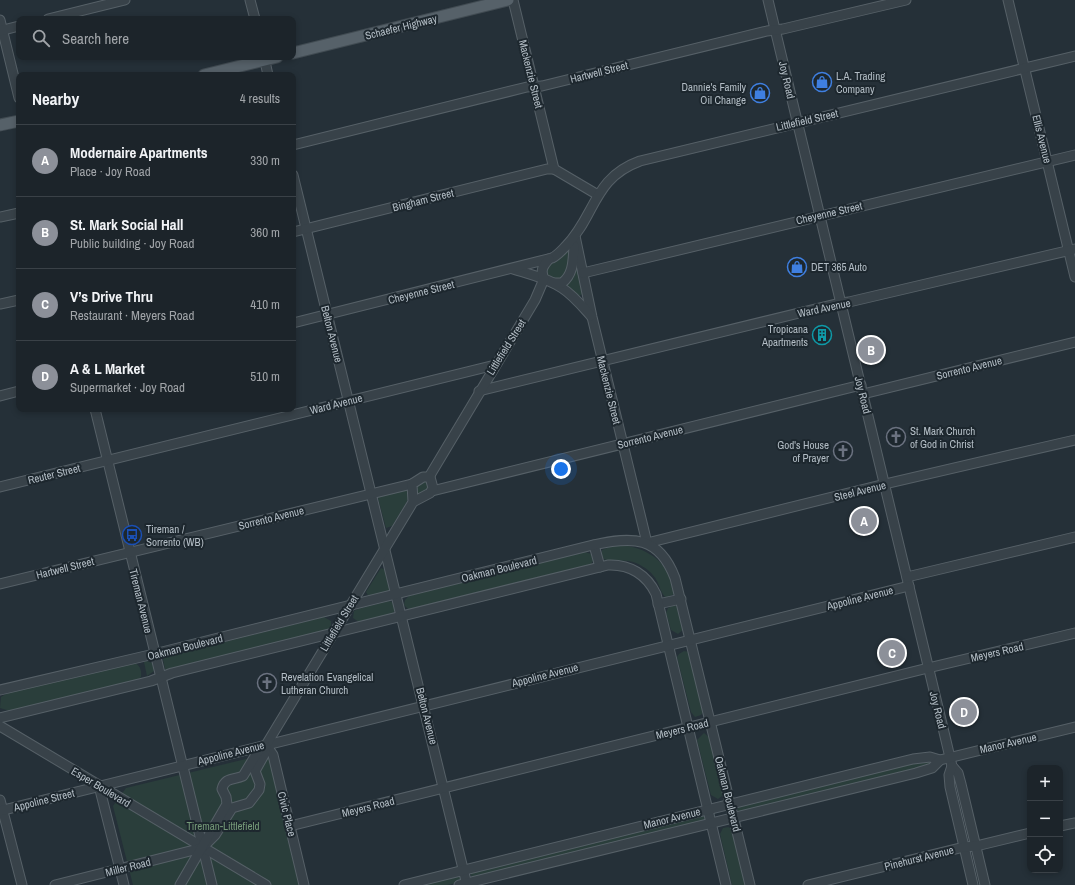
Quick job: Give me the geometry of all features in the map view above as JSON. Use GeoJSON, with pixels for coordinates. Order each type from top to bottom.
{"type":"FeatureCollection","features":[{"type":"Feature","properties":{"kind":"main road","name":"Schaefer Highway"},"geometry":{"type":"LineString","coordinates":[[296,52],[508,0]]}},
{"type":"Feature","properties":{"kind":"main road"},"geometry":{"type":"LineString","coordinates":[[215,72],[260,60]]}},
{"type":"Feature","properties":{"kind":"main road"},"geometry":{"type":"LineString","coordinates":[[0,125],[16,121]]}},
{"type":"Feature","properties":{"kind":"street"},"geometry":{"type":"LineString","coordinates":[[60,16],[125,0]]}},
{"type":"Feature","properties":{"kind":"street"},"geometry":{"type":"LineString","coordinates":[[250,0],[254,16]]}},
{"type":"Feature","properties":{"kind":"street","name":"Mackenzie Street"},"geometry":{"type":"LineString","coordinates":[[513,0],[554,169]]}},
{"type":"Feature","properties":{"kind":"street","name":"Joy Road"},"geometry":{"type":"LineString","coordinates":[[768,0],[951,762],[958,773],[985,885]]}},
{"type":"Feature","properties":{"kind":"street","name":"Hartwell Street"},"geometry":{"type":"LineString","coordinates":[[296,143],[534,86],[541,86],[906,0]]}},
{"type":"Feature","properties":{"kind":"street","name":"Ellis Avenue"},"geometry":{"type":"LineString","coordinates":[[1008,0],[1047,161],[1072,249],[1075,277]]}},
{"type":"Feature","properties":{"kind":"street"},"geometry":{"type":"LineString","coordinates":[[0,20],[1,30],[16,87]]}},
{"type":"Feature","properties":{"kind":"street"},"geometry":{"type":"LineString","coordinates":[[1,30],[16,27]]}},
{"type":"Feature","properties":{"kind":"street","name":"Littlefield Street"},"geometry":{"type":"LineString","coordinates":[[548,281],[542,271],[543,267],[549,259],[556,256],[575,236],[598,194],[614,175],[635,163],[797,122],[1075,56]]}},
{"type":"Feature","properties":{"kind":"street"},"geometry":{"type":"LineString","coordinates":[[264,60],[267,72]]}},
{"type":"Feature","properties":{"kind":"street","name":"Cheyenne Street"},"geometry":{"type":"LineString","coordinates":[[583,273],[819,215],[1075,155]]}},
{"type":"Feature","properties":{"kind":"street","name":"Bingham Street"},"geometry":{"type":"LineString","coordinates":[[296,231],[547,169],[554,169]]}},
{"type":"Feature","properties":{"kind":"street"},"geometry":{"type":"LineString","coordinates":[[554,169],[598,194]]}},
{"type":"Feature","properties":{"kind":"street","name":"Belton Avenue"},"geometry":{"type":"LineString","coordinates":[[296,187],[464,870],[464,884]]}},
{"type":"Feature","properties":{"kind":"street"},"geometry":{"type":"LineString","coordinates":[[0,217],[16,214]]}},
{"type":"Feature","properties":{"kind":"street","name":"Mackenzie Street"},"geometry":{"type":"LineString","coordinates":[[575,236],[592,317],[646,543]]}},
{"type":"Feature","properties":{"kind":"street","name":"Littlefield Street"},"geometry":{"type":"LineString","coordinates":[[548,281],[562,283],[569,276],[573,262],[575,236]]}},
{"type":"Feature","properties":{"kind":"street","name":"Ward Avenue"},"geometry":{"type":"LineString","coordinates":[[479,391],[840,303],[1072,249]]}},
{"type":"Feature","properties":{"kind":"street","name":"Cheyenne Street"},"geometry":{"type":"LineString","coordinates":[[296,323],[549,259]]}},
{"type":"Feature","properties":{"kind":"street"},"geometry":{"type":"LineString","coordinates":[[512,269],[548,281],[567,292],[592,317]]}},
{"type":"Feature","properties":{"kind":"street","name":"Littlefield Street"},"geometry":{"type":"LineString","coordinates":[[429,477],[479,391],[548,281]]}},
{"type":"Feature","properties":{"kind":"street"},"geometry":{"type":"LineString","coordinates":[[0,304],[16,301]]}},
{"type":"Feature","properties":{"kind":"street","name":"Sorrento Avenue"},"geometry":{"type":"LineString","coordinates":[[413,502],[435,490],[622,443],[1075,342]]}},
{"type":"Feature","properties":{"kind":"street","name":"Ward Avenue"},"geometry":{"type":"LineString","coordinates":[[107,460],[495,365]]}},
{"type":"Feature","properties":{"kind":"street"},"geometry":{"type":"LineString","coordinates":[[0,396],[16,392]]}},
{"type":"Feature","properties":{"kind":"street","name":"Tireman Avenue"},"geometry":{"type":"LineString","coordinates":[[96,412],[212,885]]}},
{"type":"Feature","properties":{"kind":"street","name":"Steel Avenue"},"geometry":{"type":"LineString","coordinates":[[646,543],[885,484],[1075,440]]}},
{"type":"Feature","properties":{"kind":"street","name":"Reuter Street"},"geometry":{"type":"LineString","coordinates":[[0,487],[107,460]]}},
{"type":"Feature","properties":{"kind":"street","name":"Sorrento Avenue"},"geometry":{"type":"LineString","coordinates":[[130,552],[412,484],[423,477],[429,477]]}},
{"type":"Feature","properties":{"kind":"street"},"geometry":{"type":"LineString","coordinates":[[429,477],[435,490]]}},
{"type":"Feature","properties":{"kind":"street"},"geometry":{"type":"LineString","coordinates":[[412,484],[413,502]]}},
{"type":"Feature","properties":{"kind":"street","name":"Littlefield Street"},"geometry":{"type":"LineString","coordinates":[[202,848],[215,835],[232,808],[249,803],[259,790],[260,784],[255,771],[264,755],[266,745],[332,633],[413,502]]}},
{"type":"Feature","properties":{"kind":"street"},"geometry":{"type":"LineString","coordinates":[[907,577],[1075,537]]}},
{"type":"Feature","properties":{"kind":"street","name":"Oakman Boulevard"},"geometry":{"type":"LineString","coordinates":[[0,690],[154,654],[594,545],[626,539],[646,543],[659,551],[668,562],[676,578],[750,885]]}},
{"type":"Feature","properties":{"kind":"street"},"geometry":{"type":"LineString","coordinates":[[594,545],[600,567]]}},
{"type":"Feature","properties":{"kind":"street","name":"Hartwell Street"},"geometry":{"type":"LineString","coordinates":[[0,584],[130,552]]}},
{"type":"Feature","properties":{"kind":"street","name":"Oakman Boulevard"},"geometry":{"type":"LineString","coordinates":[[0,718],[332,633],[600,567],[619,565],[638,572],[652,586],[658,604],[726,885]]}},
{"type":"Feature","properties":{"kind":"street","name":"Appoline Avenue"},"geometry":{"type":"LineString","coordinates":[[182,766],[909,586]]}},
{"type":"Feature","properties":{"kind":"street"},"geometry":{"type":"LineString","coordinates":[[658,604],[680,599]]}},
{"type":"Feature","properties":{"kind":"street","name":"Meyers Road"},"geometry":{"type":"LineString","coordinates":[[290,826],[1075,633]]}},
{"type":"Feature","properties":{"kind":"street","name":"Esper Boulevard"},"geometry":{"type":"LineString","coordinates":[[0,726],[266,885]]}},
{"type":"Feature","properties":{"kind":"street","name":"Manor Avenue"},"geometry":{"type":"LineString","coordinates":[[404,885],[913,759],[930,757],[951,762],[1075,727]]}},
{"type":"Feature","properties":{"kind":"street","name":"Littlefield Street"},"geometry":{"type":"LineString","coordinates":[[202,848],[209,832],[226,804],[226,797],[222,789],[224,783],[230,779],[243,776],[257,752],[266,745]]}},
{"type":"Feature","properties":{"kind":"street","name":"Civic Place"},"geometry":{"type":"LineString","coordinates":[[266,745],[273,754],[304,885]]}},
{"type":"Feature","properties":{"kind":"street","name":"Manor Avenue"},"geometry":{"type":"LineString","coordinates":[[464,884],[921,771],[932,768],[940,760]]}},
{"type":"Feature","properties":{"kind":"street","name":"Joy Road"},"geometry":{"type":"LineString","coordinates":[[951,762],[949,775],[950,787],[973,885]]}},
{"type":"Feature","properties":{"kind":"street","name":"Appoline Street"},"geometry":{"type":"LineString","coordinates":[[1,811],[182,766]]}},
{"type":"Feature","properties":{"kind":"street"},"geometry":{"type":"LineString","coordinates":[[99,786],[124,885]]}},
{"type":"Feature","properties":{"kind":"street"},"geometry":{"type":"LineString","coordinates":[[0,800],[1,811],[22,885]]}},
{"type":"Feature","properties":{"kind":"street"},"geometry":{"type":"LineString","coordinates":[[1063,825],[1075,823]]}},
{"type":"Feature","properties":{"kind":"street","name":"Pinehurst Avenue"},"geometry":{"type":"LineString","coordinates":[[808,885],[964,847],[976,846],[1027,834]]}},
{"type":"Feature","properties":{"kind":"street"},"geometry":{"type":"LineString","coordinates":[[180,885],[202,848]]}},
{"type":"Feature","properties":{"kind":"street","name":"Miller Road"},"geometry":{"type":"LineString","coordinates":[[55,885],[202,848]]}},
{"type":"Feature","properties":{"kind":"green space"},"geometry":{"type":"Polygon","coordinates":[[[570,245],[568,270],[560,280],[546,277],[546,268],[570,245]]]}},
{"type":"Feature","properties":{"kind":"green space"},"geometry":{"type":"Polygon","coordinates":[[[576,255],[584,293],[579,296],[563,284],[576,255]]]}},
{"type":"Feature","properties":{"kind":"green space"},"geometry":{"type":"Polygon","coordinates":[[[425,479],[430,487],[420,496],[416,495],[415,485],[425,479]]]}},
{"type":"Feature","properties":{"kind":"green space"},"geometry":{"type":"Polygon","coordinates":[[[407,489],[410,490],[411,495],[392,526],[386,528],[378,498],[380,496],[407,489]]]}},
{"type":"Feature","properties":{"kind":"green space"},"geometry":{"type":"Polygon","coordinates":[[[615,545],[633,547],[642,550],[657,559],[668,573],[674,588],[674,594],[666,598],[653,575],[639,565],[627,561],[607,560],[601,557],[602,550],[615,545]]]}},
{"type":"Feature","properties":{"kind":"green space"},"geometry":{"type":"Polygon","coordinates":[[[585,552],[591,554],[593,561],[591,564],[411,610],[404,605],[405,600],[409,596],[585,552]]]}},
{"type":"Feature","properties":{"kind":"green space"},"geometry":{"type":"Polygon","coordinates":[[[381,568],[386,570],[391,590],[388,593],[369,597],[366,592],[381,568]]]}},
{"type":"Feature","properties":{"kind":"green space"},"geometry":{"type":"Polygon","coordinates":[[[389,601],[392,602],[396,609],[392,614],[359,622],[353,618],[354,611],[358,609],[389,601]]]}},
{"type":"Feature","properties":{"kind":"green space"},"geometry":{"type":"Polygon","coordinates":[[[674,605],[679,608],[684,629],[678,634],[671,630],[666,613],[668,608],[674,605]]]}},
{"type":"Feature","properties":{"kind":"green space"},"geometry":{"type":"Polygon","coordinates":[[[324,617],[331,621],[329,630],[168,670],[165,669],[163,659],[165,657],[324,617]]]}},
{"type":"Feature","properties":{"kind":"green space"},"geometry":{"type":"Polygon","coordinates":[[[684,651],[689,652],[704,710],[701,715],[695,717],[691,712],[677,657],[684,651]]]}},
{"type":"Feature","properties":{"kind":"green space"},"geometry":{"type":"Polygon","coordinates":[[[147,661],[152,663],[154,671],[147,676],[144,662],[147,661]]]}},
{"type":"Feature","properties":{"kind":"green space"},"geometry":{"type":"Polygon","coordinates":[[[132,662],[138,666],[141,672],[141,677],[136,682],[13,712],[0,708],[1,697],[11,691],[132,662]]]}},
{"type":"Feature","properties":{"kind":"green space"},"geometry":{"type":"Polygon","coordinates":[[[704,733],[710,738],[724,794],[718,799],[711,795],[697,740],[704,733]]]}},
{"type":"Feature","properties":{"kind":"green space","name":"Tireman-Littlefield"},"geometry":{"type":"Polygon","coordinates":[[[246,759],[269,759],[299,885],[133,885],[113,806],[126,788],[246,759]]]}},
{"type":"Feature","properties":{"kind":"green space"},"geometry":{"type":"Polygon","coordinates":[[[932,761],[933,764],[739,812],[737,809],[739,806],[913,763],[932,761]]]}},
{"type":"Feature","properties":{"kind":"green space"},"geometry":{"type":"Polygon","coordinates":[[[703,814],[706,820],[472,878],[471,875],[471,873],[703,814]]]}},
{"type":"Feature","properties":{"kind":"green space"},"geometry":{"type":"Polygon","coordinates":[[[728,827],[732,829],[746,885],[732,885],[720,834],[723,828],[728,827]]]}},
{"type":"Feature","properties":{"kind":"green space"},"geometry":{"type":"Polygon","coordinates":[[[460,876],[461,882],[447,885],[419,885],[460,876]]]}},
{"type":"Feature","properties":{"kind":"place","name":"L.A. Trading Company"},"geometry":{"type":"Point","coordinates":[822,82]}},
{"type":"Feature","properties":{"kind":"place","name":"Dannie's Family Oil Change"},"geometry":{"type":"Point","coordinates":[760,93]}},
{"type":"Feature","properties":{"kind":"place","name":"DET 365 Auto"},"geometry":{"type":"Point","coordinates":[797,267]}},
{"type":"Feature","properties":{"kind":"place","name":"Tropicana Apartments"},"geometry":{"type":"Point","coordinates":[822,335]}},
{"type":"Feature","properties":{"kind":"place","name":"St. Mark Social Hall"},"geometry":{"type":"Point","coordinates":[871,350]}},
{"type":"Feature","properties":{"kind":"place","name":"St. Mark Church of God in Christ"},"geometry":{"type":"Point","coordinates":[896,437]}},
{"type":"Feature","properties":{"kind":"place","name":"God's House of Prayer"},"geometry":{"type":"Point","coordinates":[843,451]}},
{"type":"Feature","properties":{"kind":"place","name":"Modernaire Apartments"},"geometry":{"type":"Point","coordinates":[864,521]}},
{"type":"Feature","properties":{"kind":"place","name":"Tireman / Sorrento (WB)"},"geometry":{"type":"Point","coordinates":[132,535]}},
{"type":"Feature","properties":{"kind":"place","name":"V’s Drive Thru"},"geometry":{"type":"Point","coordinates":[892,653]}},
{"type":"Feature","properties":{"kind":"place","name":"Revelation Evangelical Lutheran Church"},"geometry":{"type":"Point","coordinates":[267,683]}},
{"type":"Feature","properties":{"kind":"place","name":"A & L Market"},"geometry":{"type":"Point","coordinates":[964,712]}}]}
